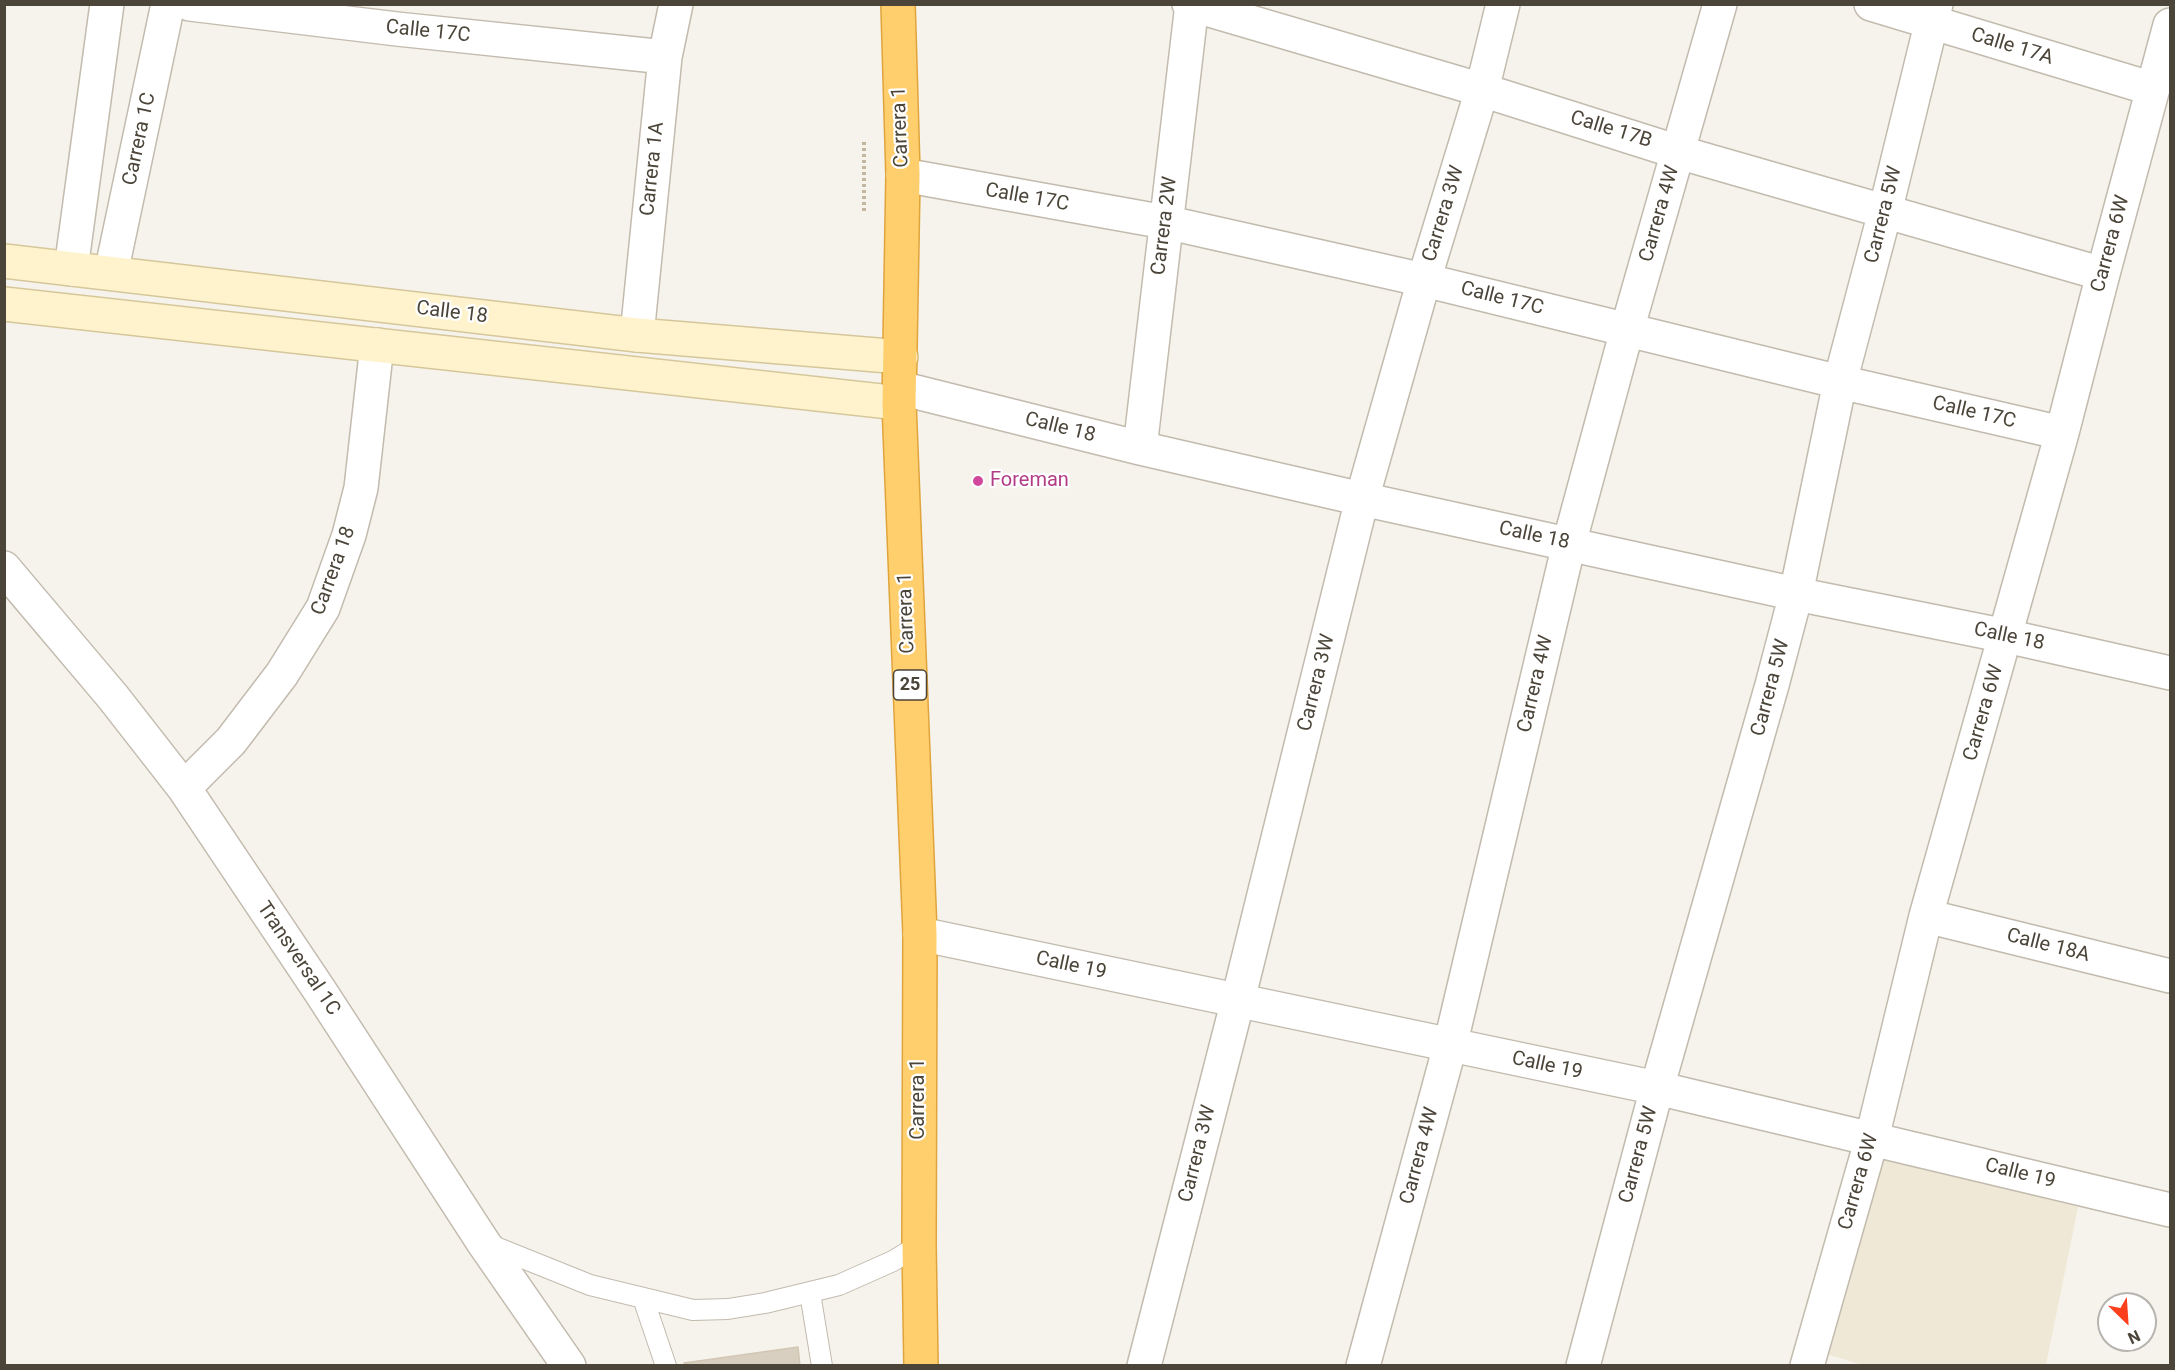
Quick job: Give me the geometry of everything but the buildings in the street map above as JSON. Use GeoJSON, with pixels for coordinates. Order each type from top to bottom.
{"type":"FeatureCollection","features":[{"type":"Feature","properties":{"kind":"highway","name":"Carrera 1"},"geometry":{"type":"LineString","coordinates":[[898,4],[903,176],[900,383],[920,934],[921,1365]]}},
{"type":"Feature","properties":{"kind":"street"},"geometry":{"type":"LineString","coordinates":[[71,268],[106,4]]}},
{"type":"Feature","properties":{"kind":"street","name":"Carrera 1C"},"geometry":{"type":"LineString","coordinates":[[111,273],[168,4]]}},
{"type":"Feature","properties":{"kind":"street","name":"Calle 17C"},"geometry":{"type":"LineString","coordinates":[[190,4],[399,17],[665,57]]}},
{"type":"Feature","properties":{"kind":"street","name":"Carrera 1A"},"geometry":{"type":"LineString","coordinates":[[637,335],[665,57],[676,4]]}},
{"type":"Feature","properties":{"kind":"street","name":"Carrera 3W"},"geometry":{"type":"LineString","coordinates":[[1144,1365],[1238,1000],[1362,500],[1424,280],[1482,90],[1503,4]]}},
{"type":"Feature","properties":{"kind":"street","name":"Carrera 4W"},"geometry":{"type":"LineString","coordinates":[[1363,1365],[1450,1046],[1569,544],[1720,4]]}},
{"type":"Feature","properties":{"kind":"street","name":"Calle 17A"},"geometry":{"type":"LineString","coordinates":[[1871,4],[1934,14],[2153,89]]}},
{"type":"Feature","properties":{"kind":"street","name":"Calle 17B"},"geometry":{"type":"LineString","coordinates":[[1191,5],[1482,90],[1678,152],[2103,274]]}},
{"type":"Feature","properties":{"kind":"street","name":"Carrera 2W"},"geometry":{"type":"LineString","coordinates":[[1140,448],[1191,5]]}},
{"type":"Feature","properties":{"kind":"street","name":"Carrera 5W"},"geometry":{"type":"LineString","coordinates":[[1583,1365],[1657,1088],[1769,697],[1796,594],[1840,382],[1934,14]]}},
{"type":"Feature","properties":{"kind":"street","name":"Carrera 6W"},"geometry":{"type":"LineString","coordinates":[[1807,1365],[1872,1138],[1926,916],[2062,433],[2170,25]]}},
{"type":"Feature","properties":{"kind":"street","name":"Calle 17C"},"geometry":{"type":"LineString","coordinates":[[903,176],[1165,222],[1424,280],[1840,382],[2062,433]]}},
{"type":"Feature","properties":{"kind":"street","name":"Calle 18"},"geometry":{"type":"LineString","coordinates":[[4,261],[637,335],[900,383],[1140,448],[1362,500],[1796,594],[2006,636],[2170,673]]}},
{"type":"Feature","properties":{"kind":"street","name":"Calle 18"},"geometry":{"type":"LineString","coordinates":[[4,304],[377,345],[900,383]]}},
{"type":"Feature","properties":{"kind":"street","name":"Carrera 18"},"geometry":{"type":"LineString","coordinates":[[184,788],[231,741],[282,674],[323,608],[349,535],[360,488],[377,345]]}},
{"type":"Feature","properties":{"kind":"street","name":"Transversal 1C"},"geometry":{"type":"LineString","coordinates":[[4,568],[113,697],[184,788],[483,1242],[569,1365]]}},
{"type":"Feature","properties":{"kind":"street","name":"Calle 18A"},"geometry":{"type":"LineString","coordinates":[[1926,916],[2170,976]]}},
{"type":"Feature","properties":{"kind":"street","name":"Calle 19"},"geometry":{"type":"LineString","coordinates":[[920,934],[1657,1088],[2170,1210]]}},
{"type":"Feature","properties":{"kind":"lane"},"geometry":{"type":"LineString","coordinates":[[483,1242],[590,1285],[693,1310],[728,1309],[810,1293],[867,1274],[919,1245]]}},
{"type":"Feature","properties":{"kind":"lane"},"geometry":{"type":"LineString","coordinates":[[810,1293],[822,1365]]}},
{"type":"Feature","properties":{"kind":"lane"},"geometry":{"type":"LineString","coordinates":[[643,1298],[666,1365]]}},
{"type":"Feature","properties":{"kind":"path"},"geometry":{"type":"LineString","coordinates":[[864,133],[864,214]]}},
{"type":"Feature","properties":{"kind":"shaded area"},"geometry":{"type":"Polygon","coordinates":[[[1880,1157],[2078,1207],[2046,1365],[1863,1365],[1823,1353],[1880,1157]]]}},
{"type":"Feature","properties":{"kind":"place","name":"Foreman"},"geometry":{"type":"Point","coordinates":[978,481]}}]}
